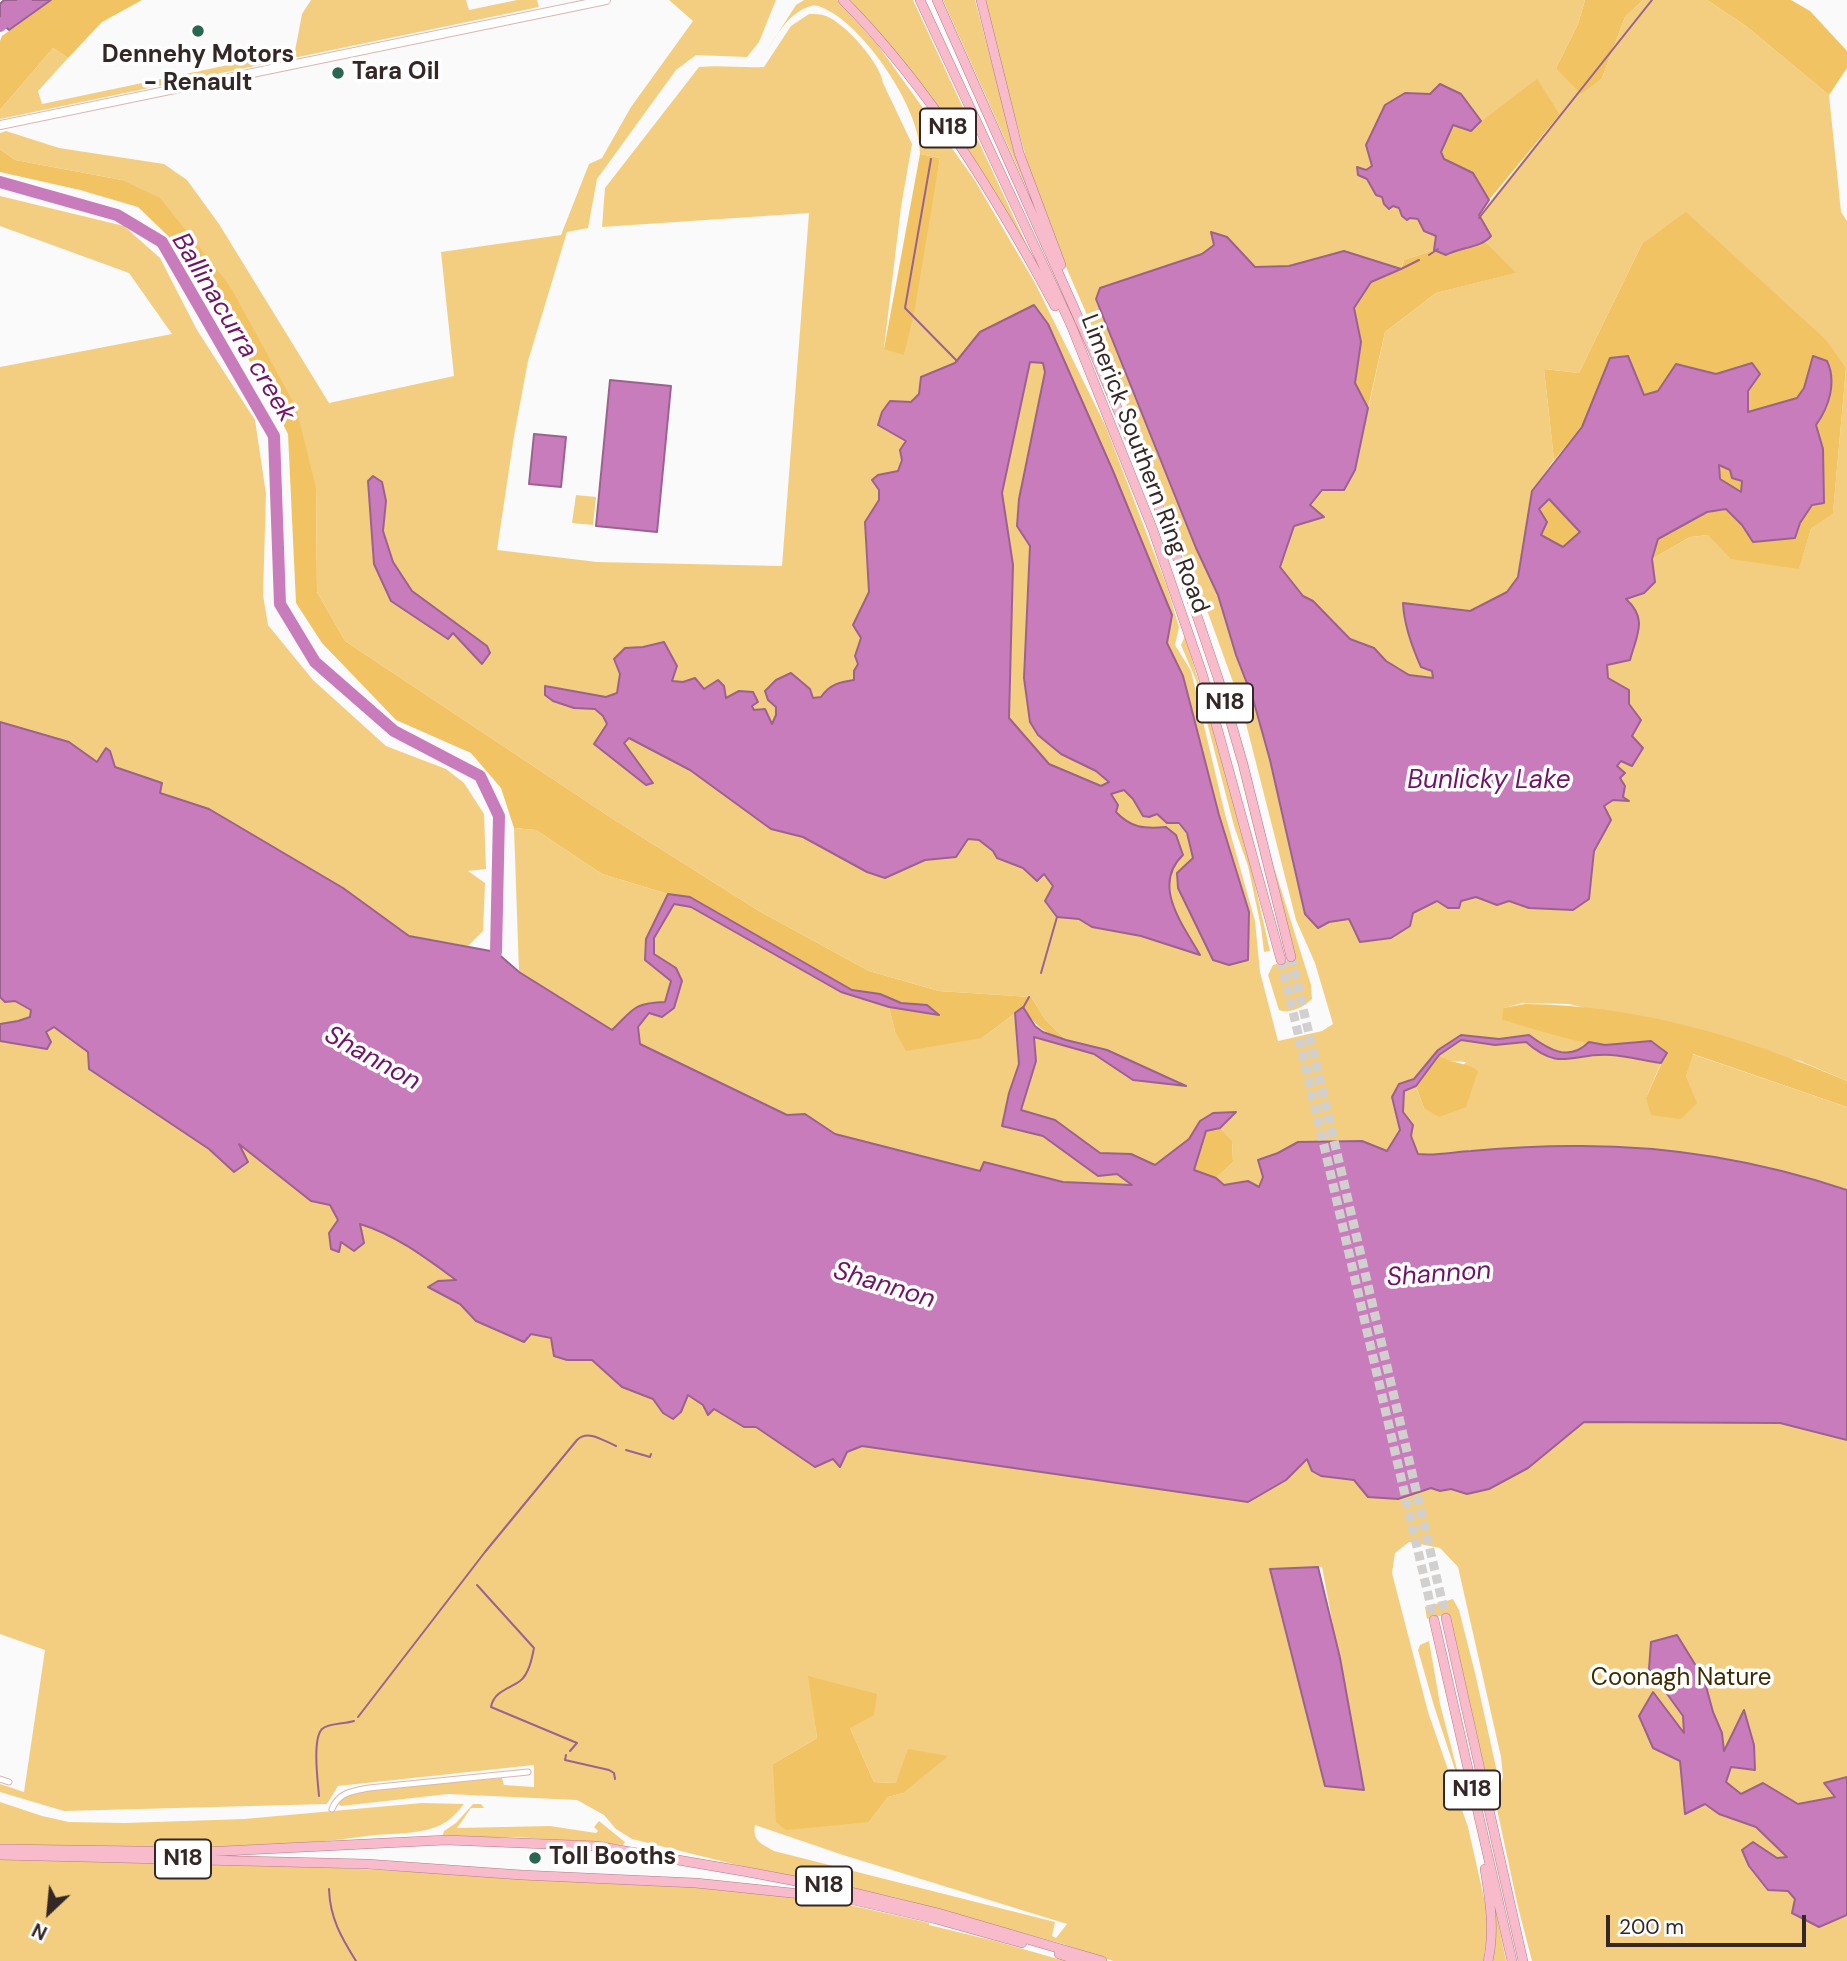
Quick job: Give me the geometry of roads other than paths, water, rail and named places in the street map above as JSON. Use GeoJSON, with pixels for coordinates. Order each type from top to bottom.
{"type":"FeatureCollection","features":[{"type":"Feature","properties":{"kind":"highway","name":"N18"},"geometry":{"type":"LineString","coordinates":[[843,0],[899,63],[941,117],[988,189],[1067,327],[1121,451]]}},
{"type":"Feature","properties":{"kind":"highway","name":"Limerick Southern Ring Road"},"geometry":{"type":"LineString","coordinates":[[920,0],[1071,325],[1153,530],[1202,673],[1281,960]]}},
{"type":"Feature","properties":{"kind":"highway","name":"Limerick Southern Ring Road"},"geometry":{"type":"LineString","coordinates":[[937,0],[1138,454],[1167,527],[1218,678],[1243,764],[1291,957]]}},
{"type":"Feature","properties":{"kind":"highway","name":"N18"},"geometry":{"type":"LineString","coordinates":[[981,0],[1019,153],[1058,257],[1132,429],[1138,454]]}},
{"type":"Feature","properties":{"kind":"highway","name":"N18"},"geometry":{"type":"LineString","coordinates":[[1446,1618],[1523,1961]]}},
{"type":"Feature","properties":{"kind":"highway","name":"N18"},"geometry":{"type":"LineString","coordinates":[[1434,1619],[1513,1961]]}},
{"type":"Feature","properties":{"kind":"highway","name":"N18"},"geometry":{"type":"LineString","coordinates":[[1476,1805],[1491,1915],[1492,1937],[1488,1961]]}},
{"type":"Feature","properties":{"kind":"highway","name":"N18"},"geometry":{"type":"LineString","coordinates":[[0,1849],[204,1852],[446,1840],[596,1846],[843,1890],[949,1916],[1102,1961]]}},
{"type":"Feature","properties":{"kind":"highway","name":"N18"},"geometry":{"type":"LineString","coordinates":[[0,1856],[367,1864],[696,1883],[771,1890],[849,1899],[936,1919],[1081,1961]]}},
{"type":"Feature","properties":{"kind":"main road"},"geometry":{"type":"LineString","coordinates":[[0,125],[606,0]]}},
{"type":"Feature","properties":{"kind":"street"},"geometry":{"type":"LineString","coordinates":[[332,1809],[340,1797],[366,1788],[528,1772]]}},
{"type":"Feature","properties":{"kind":"street"},"geometry":{"type":"LineString","coordinates":[[0,1779],[9,1782]]}},
{"type":"Feature","properties":{"kind":"water"},"geometry":{"type":"Polygon","coordinates":[[[4,0],[51,0],[9,30],[0,22],[0,4],[4,0]]]}},
{"type":"Feature","properties":{"kind":"water"},"geometry":{"type":"Polygon","coordinates":[[[1440,84],[1461,94],[1481,121],[1471,131],[1453,125],[1441,152],[1444,159],[1473,173],[1489,200],[1479,215],[1491,236],[1482,243],[1446,255],[1434,250],[1436,236],[1424,231],[1418,219],[1407,220],[1399,208],[1393,206],[1389,209],[1382,197],[1376,195],[1367,179],[1358,175],[1357,167],[1366,170],[1372,166],[1366,145],[1385,105],[1405,93],[1430,94],[1440,84]]]}},
{"type":"Feature","properties":{"kind":"water","name":"Bunlicky Lake"},"geometry":{"type":"Polygon","coordinates":[[[1211,232],[1227,237],[1255,267],[1289,266],[1344,251],[1401,269],[1371,282],[1354,308],[1361,342],[1355,383],[1368,408],[1355,470],[1344,490],[1322,490],[1310,505],[1324,517],[1294,526],[1280,567],[1303,596],[1313,601],[1350,639],[1374,648],[1386,661],[1409,675],[1433,678],[1432,671],[1421,667],[1415,652],[1403,603],[1470,611],[1507,592],[1518,577],[1532,491],[1582,427],[1610,358],[1628,356],[1644,395],[1658,391],[1676,364],[1716,374],[1752,363],[1760,374],[1748,391],[1748,412],[1797,398],[1804,388],[1813,356],[1827,361],[1831,377],[1830,394],[1816,425],[1823,449],[1824,503],[1812,505],[1800,523],[1795,538],[1753,542],[1742,525],[1726,509],[1707,512],[1658,539],[1652,559],[1655,582],[1644,593],[1626,599],[1637,613],[1638,635],[1630,660],[1607,665],[1608,678],[1629,690],[1629,704],[1641,720],[1632,736],[1643,748],[1632,766],[1621,761],[1617,766],[1625,773],[1620,778],[1625,786],[1623,797],[1629,801],[1613,800],[1604,806],[1611,820],[1594,851],[1589,899],[1573,910],[1529,908],[1509,901],[1497,905],[1476,897],[1461,901],[1459,908],[1448,908],[1437,901],[1413,913],[1410,926],[1391,938],[1360,942],[1349,919],[1329,922],[1318,928],[1305,914],[1270,760],[1253,699],[1218,595],[1196,548],[1096,299],[1100,288],[1202,254],[1214,245],[1211,232]],[[1719,465],[1720,479],[1741,492],[1742,481],[1732,478],[1730,470],[1719,465]],[[1549,499],[1539,509],[1547,522],[1541,535],[1563,547],[1580,532],[1549,499]]]}},
{"type":"Feature","properties":{"kind":"water"},"geometry":{"type":"Polygon","coordinates":[[[1034,305],[1048,324],[1113,471],[1172,615],[1167,643],[1183,676],[1219,815],[1249,912],[1248,960],[1229,965],[1213,960],[1178,888],[1177,873],[1193,858],[1187,833],[1179,823],[1167,823],[1157,814],[1143,816],[1124,790],[1111,794],[1118,805],[1116,812],[1138,826],[1166,827],[1176,835],[1183,855],[1174,867],[1170,892],[1179,918],[1200,955],[1141,936],[1092,927],[1079,919],[1057,917],[1045,901],[1053,886],[1044,874],[1037,881],[1023,868],[997,858],[993,851],[979,840],[968,839],[956,857],[925,860],[885,878],[867,872],[803,837],[771,829],[690,770],[629,738],[624,743],[653,783],[646,785],[594,744],[607,724],[603,716],[595,709],[574,708],[553,701],[545,695],[545,686],[606,697],[617,693],[620,674],[614,659],[625,648],[664,642],[677,666],[672,681],[683,682],[695,678],[704,689],[718,680],[724,686],[726,698],[739,691],[753,692],[758,702],[752,706],[754,710],[765,709],[772,724],[776,707],[768,700],[765,691],[776,680],[791,673],[810,689],[813,698],[821,697],[836,684],[854,680],[854,671],[858,664],[855,656],[861,638],[853,625],[869,592],[865,522],[879,500],[879,490],[872,480],[878,475],[898,471],[902,460],[900,450],[906,441],[878,425],[882,412],[890,401],[911,402],[919,394],[921,377],[955,363],[980,332],[1034,305]],[[1030,362],[1002,493],[1013,565],[1009,718],[1049,764],[1101,786],[1109,782],[1096,771],[1061,754],[1038,735],[1030,722],[1024,678],[1030,546],[1017,526],[1019,499],[1045,372],[1043,363],[1030,362]]]}},
{"type":"Feature","properties":{"kind":"water"},"geometry":{"type":"Polygon","coordinates":[[[610,380],[671,386],[657,532],[596,526],[610,380]]]}},
{"type":"Feature","properties":{"kind":"water"},"geometry":{"type":"Polygon","coordinates":[[[534,434],[566,437],[561,487],[529,484],[534,434]]]}},
{"type":"Feature","properties":{"kind":"water"},"geometry":{"type":"Polygon","coordinates":[[[373,476],[382,482],[386,501],[383,531],[393,562],[412,591],[487,646],[490,653],[482,664],[453,633],[448,639],[391,601],[374,564],[368,481],[373,476]]]}},
{"type":"Feature","properties":{"kind":"water","name":"Shannon"},"geometry":{"type":"Polygon","coordinates":[[[0,722],[69,742],[97,762],[106,748],[110,751],[115,767],[162,783],[160,793],[209,809],[343,888],[409,936],[496,952],[519,972],[612,1030],[635,1008],[665,1002],[671,981],[645,960],[646,939],[668,894],[690,897],[852,990],[880,994],[901,1003],[927,1005],[939,1015],[889,1007],[841,992],[691,907],[674,904],[654,938],[654,954],[676,968],[682,981],[674,1008],[662,1017],[649,1013],[638,1027],[640,1044],[787,1115],[805,1114],[835,1134],[980,1171],[984,1162],[1063,1182],[1132,1185],[1117,1174],[1098,1176],[1043,1136],[1002,1126],[1019,1064],[1015,1013],[1023,1007],[1035,1026],[1043,1032],[1107,1050],[1186,1086],[1133,1080],[1094,1054],[1034,1037],[1036,1061],[1021,1110],[1055,1120],[1100,1153],[1131,1154],[1155,1165],[1189,1139],[1200,1121],[1213,1113],[1236,1112],[1220,1128],[1206,1131],[1194,1170],[1216,1178],[1224,1185],[1248,1181],[1259,1187],[1263,1177],[1258,1160],[1298,1142],[1362,1141],[1387,1151],[1400,1130],[1392,1097],[1399,1084],[1414,1079],[1438,1050],[1461,1035],[1499,1039],[1529,1035],[1551,1049],[1566,1053],[1582,1048],[1589,1042],[1605,1045],[1651,1041],[1667,1053],[1661,1063],[1611,1055],[1558,1059],[1549,1057],[1526,1042],[1495,1045],[1461,1040],[1439,1055],[1416,1086],[1404,1091],[1403,1112],[1413,1125],[1411,1136],[1418,1154],[1548,1146],[1642,1148],[1746,1163],[1847,1190],[1847,1440],[1780,1423],[1584,1422],[1528,1468],[1489,1489],[1467,1494],[1451,1489],[1440,1491],[1431,1488],[1398,1499],[1368,1497],[1354,1480],[1321,1476],[1312,1471],[1307,1459],[1286,1480],[1248,1502],[862,1446],[847,1452],[840,1467],[833,1459],[815,1467],[756,1427],[744,1427],[714,1409],[708,1415],[703,1405],[688,1395],[681,1412],[673,1419],[663,1413],[653,1399],[622,1387],[592,1360],[567,1360],[554,1356],[551,1338],[531,1334],[524,1342],[476,1321],[460,1304],[428,1287],[438,1281],[456,1280],[386,1234],[360,1224],[364,1243],[354,1251],[341,1242],[339,1252],[331,1249],[329,1233],[338,1220],[330,1205],[311,1201],[239,1144],[248,1162],[234,1172],[209,1149],[89,1069],[88,1052],[54,1027],[46,1032],[51,1042],[47,1049],[0,1041],[0,1024],[30,1017],[31,1010],[15,1001],[5,1002],[0,997],[0,722]]]}},
{"type":"Feature","properties":{"kind":"water"},"geometry":{"type":"Polygon","coordinates":[[[1318,1567],[1340,1658],[1364,1790],[1325,1786],[1270,1569],[1318,1567]]]}},
{"type":"Feature","properties":{"kind":"water"},"geometry":{"type":"Polygon","coordinates":[[[1677,1635],[1704,1679],[1722,1733],[1724,1751],[1744,1710],[1754,1745],[1755,1770],[1731,1767],[1726,1782],[1741,1794],[1763,1783],[1798,1804],[1835,1797],[1824,1783],[1847,1777],[1847,1915],[1819,1927],[1792,1913],[1795,1899],[1788,1891],[1768,1890],[1749,1866],[1742,1850],[1753,1842],[1777,1858],[1787,1857],[1756,1827],[1719,1814],[1705,1804],[1685,1814],[1680,1761],[1653,1748],[1639,1716],[1653,1692],[1684,1733],[1683,1716],[1649,1669],[1651,1642],[1677,1635]]]}},
{"type":"Feature","properties":{"kind":"waterway","name":"Ballinacurra creek"},"geometry":{"type":"LineString","coordinates":[[0,26],[26,0]]}},
{"type":"Feature","properties":{"kind":"waterway"},"geometry":{"type":"LineString","coordinates":[[1479,218],[1652,0]]}},
{"type":"Feature","properties":{"kind":"waterway"},"geometry":{"type":"LineString","coordinates":[[931,159],[905,308],[957,361]]}},
{"type":"Feature","properties":{"kind":"waterway","name":"Ballinacurra creek"},"geometry":{"type":"LineString","coordinates":[[0,182],[117,215],[162,242],[274,436],[280,604],[315,662],[394,731],[480,776],[499,816],[496,952],[491,968]]}},
{"type":"Feature","properties":{"kind":"waterway"},"geometry":{"type":"LineString","coordinates":[[1429,255],[1438,249]]}},
{"type":"Feature","properties":{"kind":"waterway"},"geometry":{"type":"LineString","coordinates":[[1401,269],[1419,260]]}},
{"type":"Feature","properties":{"kind":"waterway"},"geometry":{"type":"LineString","coordinates":[[1041,973],[1057,917]]}},
{"type":"Feature","properties":{"kind":"waterway"},"geometry":{"type":"LineString","coordinates":[[1023,1008],[1029,997]]}},
{"type":"Feature","properties":{"kind":"waterway"},"geometry":{"type":"LineString","coordinates":[[358,1717],[485,1552],[577,1440],[591,1436],[616,1446]]}},
{"type":"Feature","properties":{"kind":"waterway"},"geometry":{"type":"LineString","coordinates":[[626,1450],[650,1457],[651,1454]]}},
{"type":"Feature","properties":{"kind":"waterway"},"geometry":{"type":"LineString","coordinates":[[477,1585],[534,1648],[526,1674],[495,1697],[491,1707],[577,1743],[570,1751]]}},
{"type":"Feature","properties":{"kind":"waterway"},"geometry":{"type":"LineString","coordinates":[[319,1796],[316,1761],[319,1734],[328,1726],[354,1721]]}},
{"type":"Feature","properties":{"kind":"waterway"},"geometry":{"type":"LineString","coordinates":[[566,1755],[565,1760],[609,1770],[614,1773],[615,1779]]}},
{"type":"Feature","properties":{"kind":"waterway"},"geometry":{"type":"LineString","coordinates":[[329,1889],[337,1927],[356,1961]]}},
{"type":"Feature","properties":{"kind":"tunnel"},"geometry":{"type":"LineString","coordinates":[[1291,957],[1446,1618]]}},
{"type":"Feature","properties":{"kind":"tunnel"},"geometry":{"type":"LineString","coordinates":[[1281,960],[1434,1620]]}},
{"type":"Feature","properties":{"kind":"place","name":"Dennehy Motors - Renault"},"geometry":{"type":"Point","coordinates":[198,31]}},
{"type":"Feature","properties":{"kind":"place","name":"Tara Oil"},"geometry":{"type":"Point","coordinates":[338,73]}},
{"type":"Feature","properties":{"kind":"place","name":"Toll Booths"},"geometry":{"type":"Point","coordinates":[535,1858]}},
{"type":"Feature","properties":{"kind":"park label","name":"Coonagh Nature"},"geometry":{"type":"Point","coordinates":[1681,1679]}}]}
